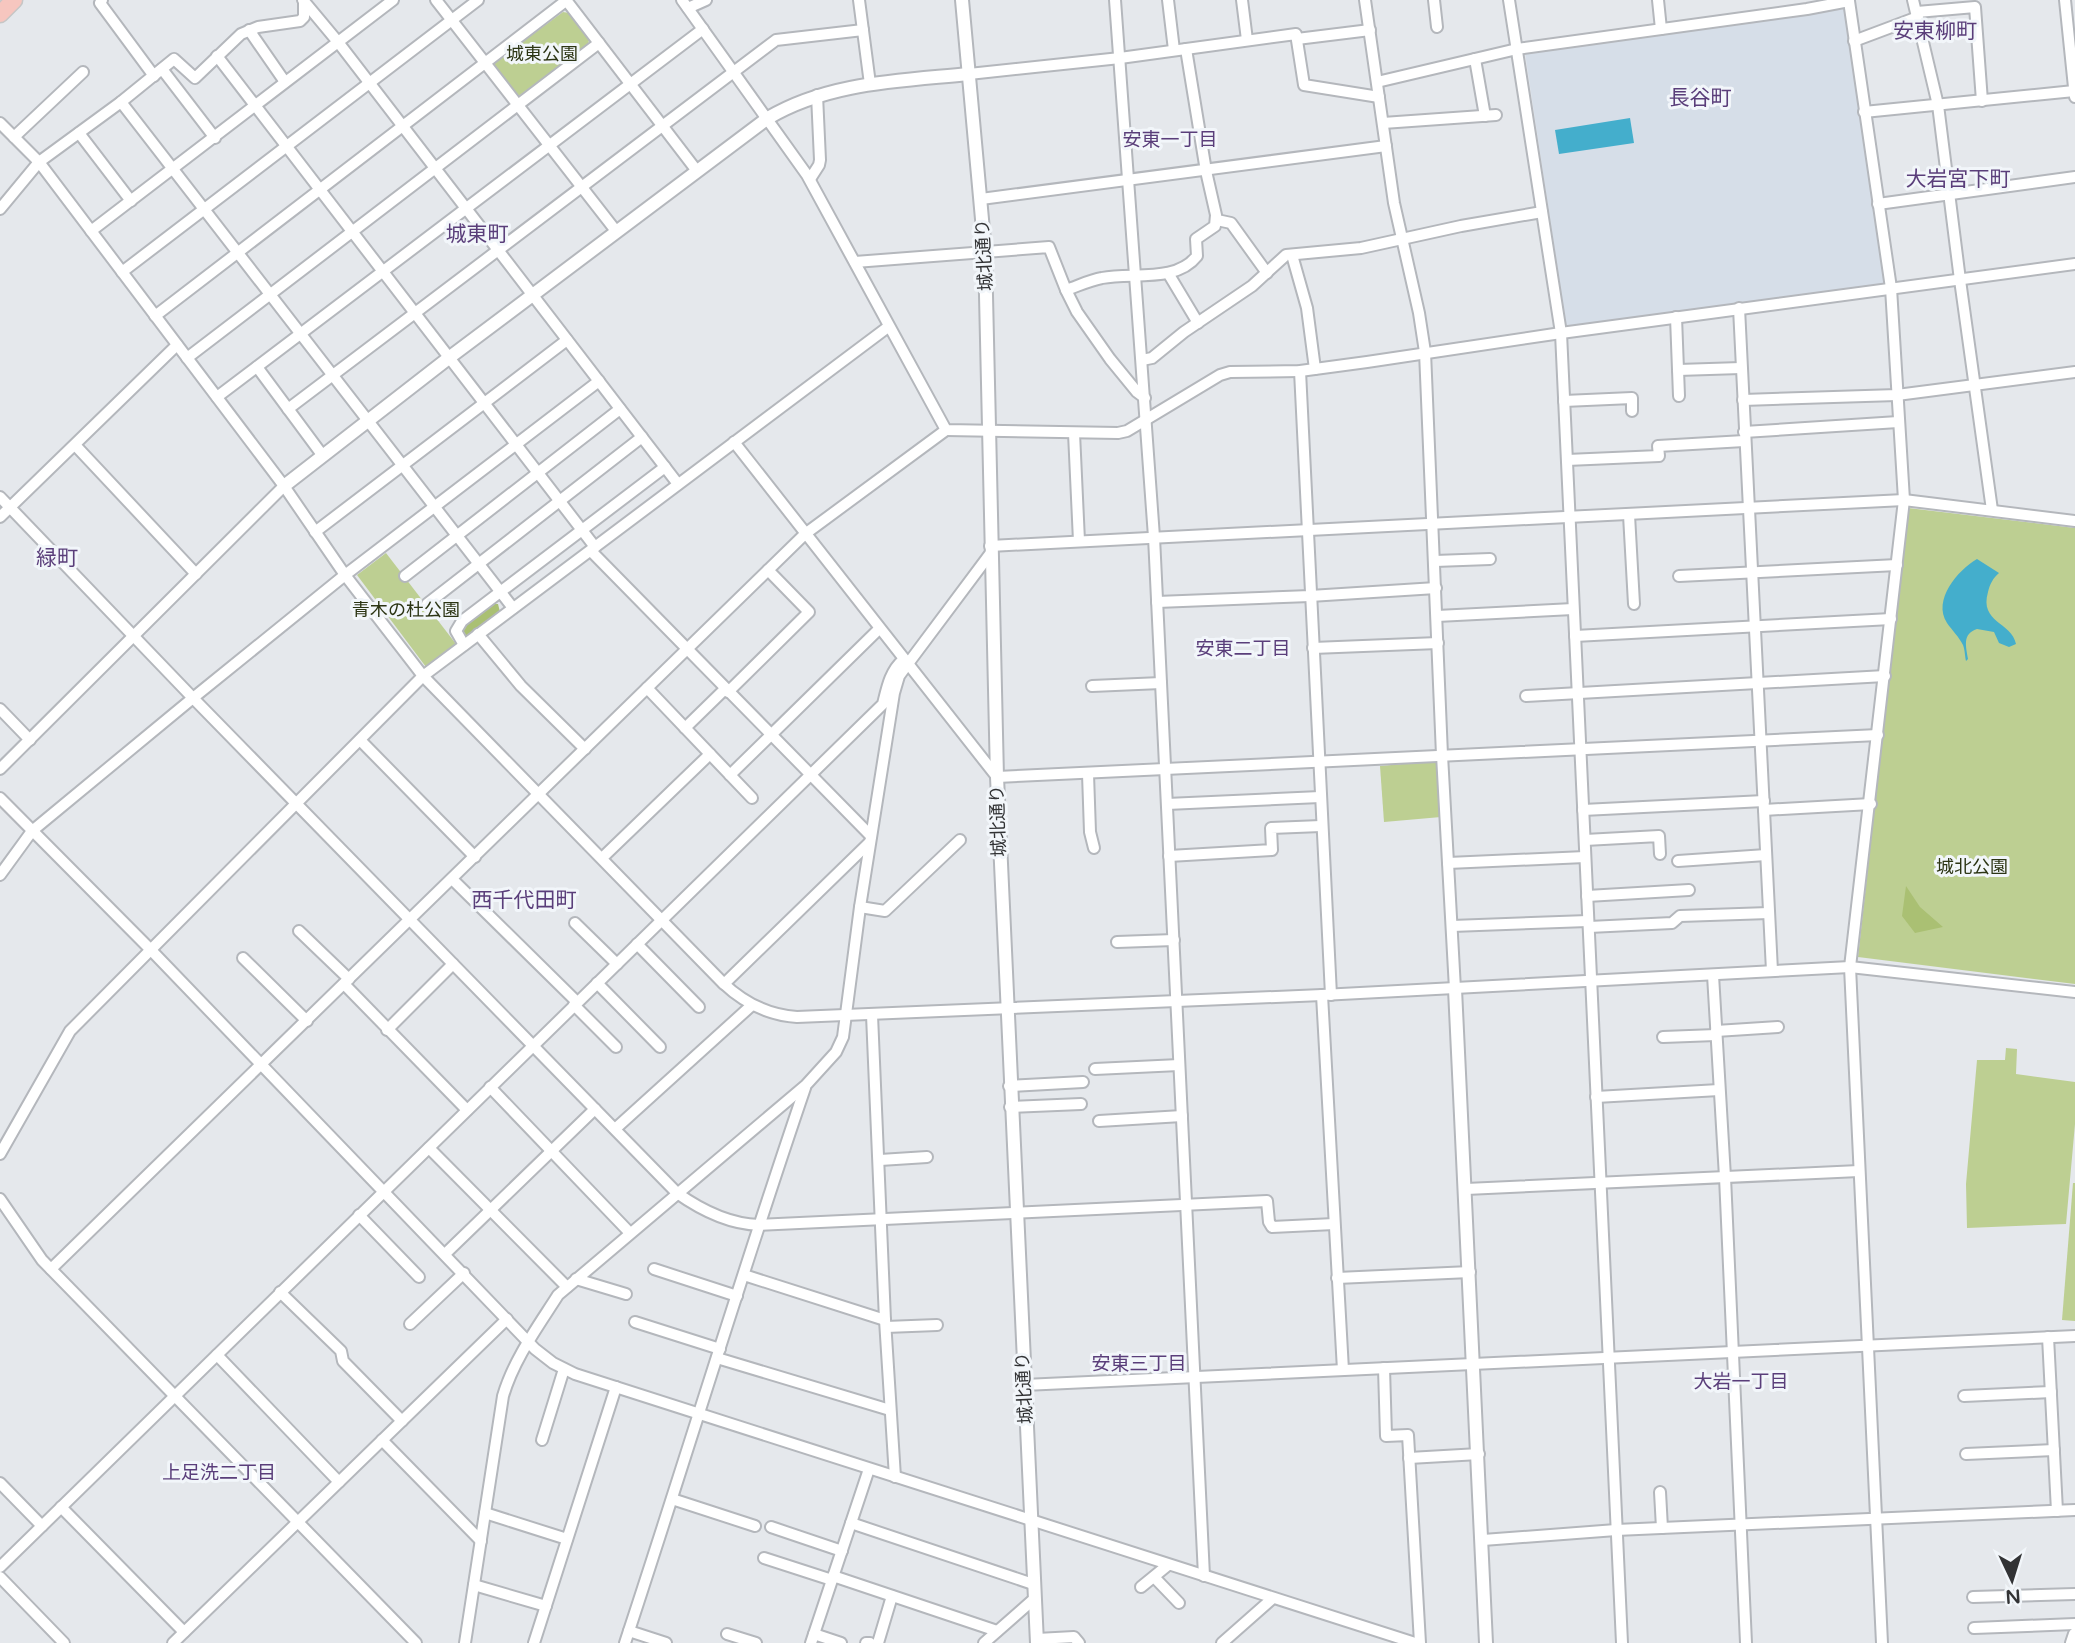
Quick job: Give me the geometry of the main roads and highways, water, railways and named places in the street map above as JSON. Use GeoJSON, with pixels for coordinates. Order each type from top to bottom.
{"type":"FeatureCollection","features":[{"type":"Feature","properties":{"kind":"main road"},"geometry":{"type":"LineString","coordinates":[[0,14],[14,0]]}},
{"type":"Feature","properties":{"kind":"water"},"geometry":{"type":"Polygon","coordinates":[[[1630,118],[1634,143],[1559,154],[1555,130],[1630,118]]]}},
{"type":"Feature","properties":{"kind":"water"},"geometry":{"type":"Polygon","coordinates":[[[1977,559],[1999,573],[1993,579],[1986,602],[1992,616],[2009,631],[2016,644],[2009,647],[1999,643],[1994,632],[1977,629],[1967,637],[1966,661],[1963,645],[1943,614],[1943,605],[1949,586],[1962,570],[1977,559]]]}},
{"type":"Feature","properties":{"kind":"district","name":"安東柳町"},"geometry":{"type":"Point","coordinates":[1935,31]}},
{"type":"Feature","properties":{"kind":"district","name":"長谷町"},"geometry":{"type":"Point","coordinates":[1700,98]}},
{"type":"Feature","properties":{"kind":"district","name":"安東一丁目"},"geometry":{"type":"Point","coordinates":[1170,139]}},
{"type":"Feature","properties":{"kind":"district","name":"大岩宮下町"},"geometry":{"type":"Point","coordinates":[1958,179]}},
{"type":"Feature","properties":{"kind":"district","name":"城東町"},"geometry":{"type":"Point","coordinates":[477,234]}},
{"type":"Feature","properties":{"kind":"district","name":"緑町"},"geometry":{"type":"Point","coordinates":[57,558]}},
{"type":"Feature","properties":{"kind":"district","name":"安東二丁目"},"geometry":{"type":"Point","coordinates":[1243,648]}},
{"type":"Feature","properties":{"kind":"district","name":"西千代田町"},"geometry":{"type":"Point","coordinates":[524,900]}},
{"type":"Feature","properties":{"kind":"district","name":"安東三丁目"},"geometry":{"type":"Point","coordinates":[1139,1363]}},
{"type":"Feature","properties":{"kind":"district","name":"大岩一丁目"},"geometry":{"type":"Point","coordinates":[1741,1381]}},
{"type":"Feature","properties":{"kind":"district","name":"上足洗二丁目"},"geometry":{"type":"Point","coordinates":[219,1472]}},
{"type":"Feature","properties":{"kind":"park label","name":"城東公園"},"geometry":{"type":"Point","coordinates":[542,54]}},
{"type":"Feature","properties":{"kind":"park label","name":"青木の杜公園"},"geometry":{"type":"Point","coordinates":[406,610]}},
{"type":"Feature","properties":{"kind":"park label","name":"城北公園"},"geometry":{"type":"Point","coordinates":[1972,867]}}]}
